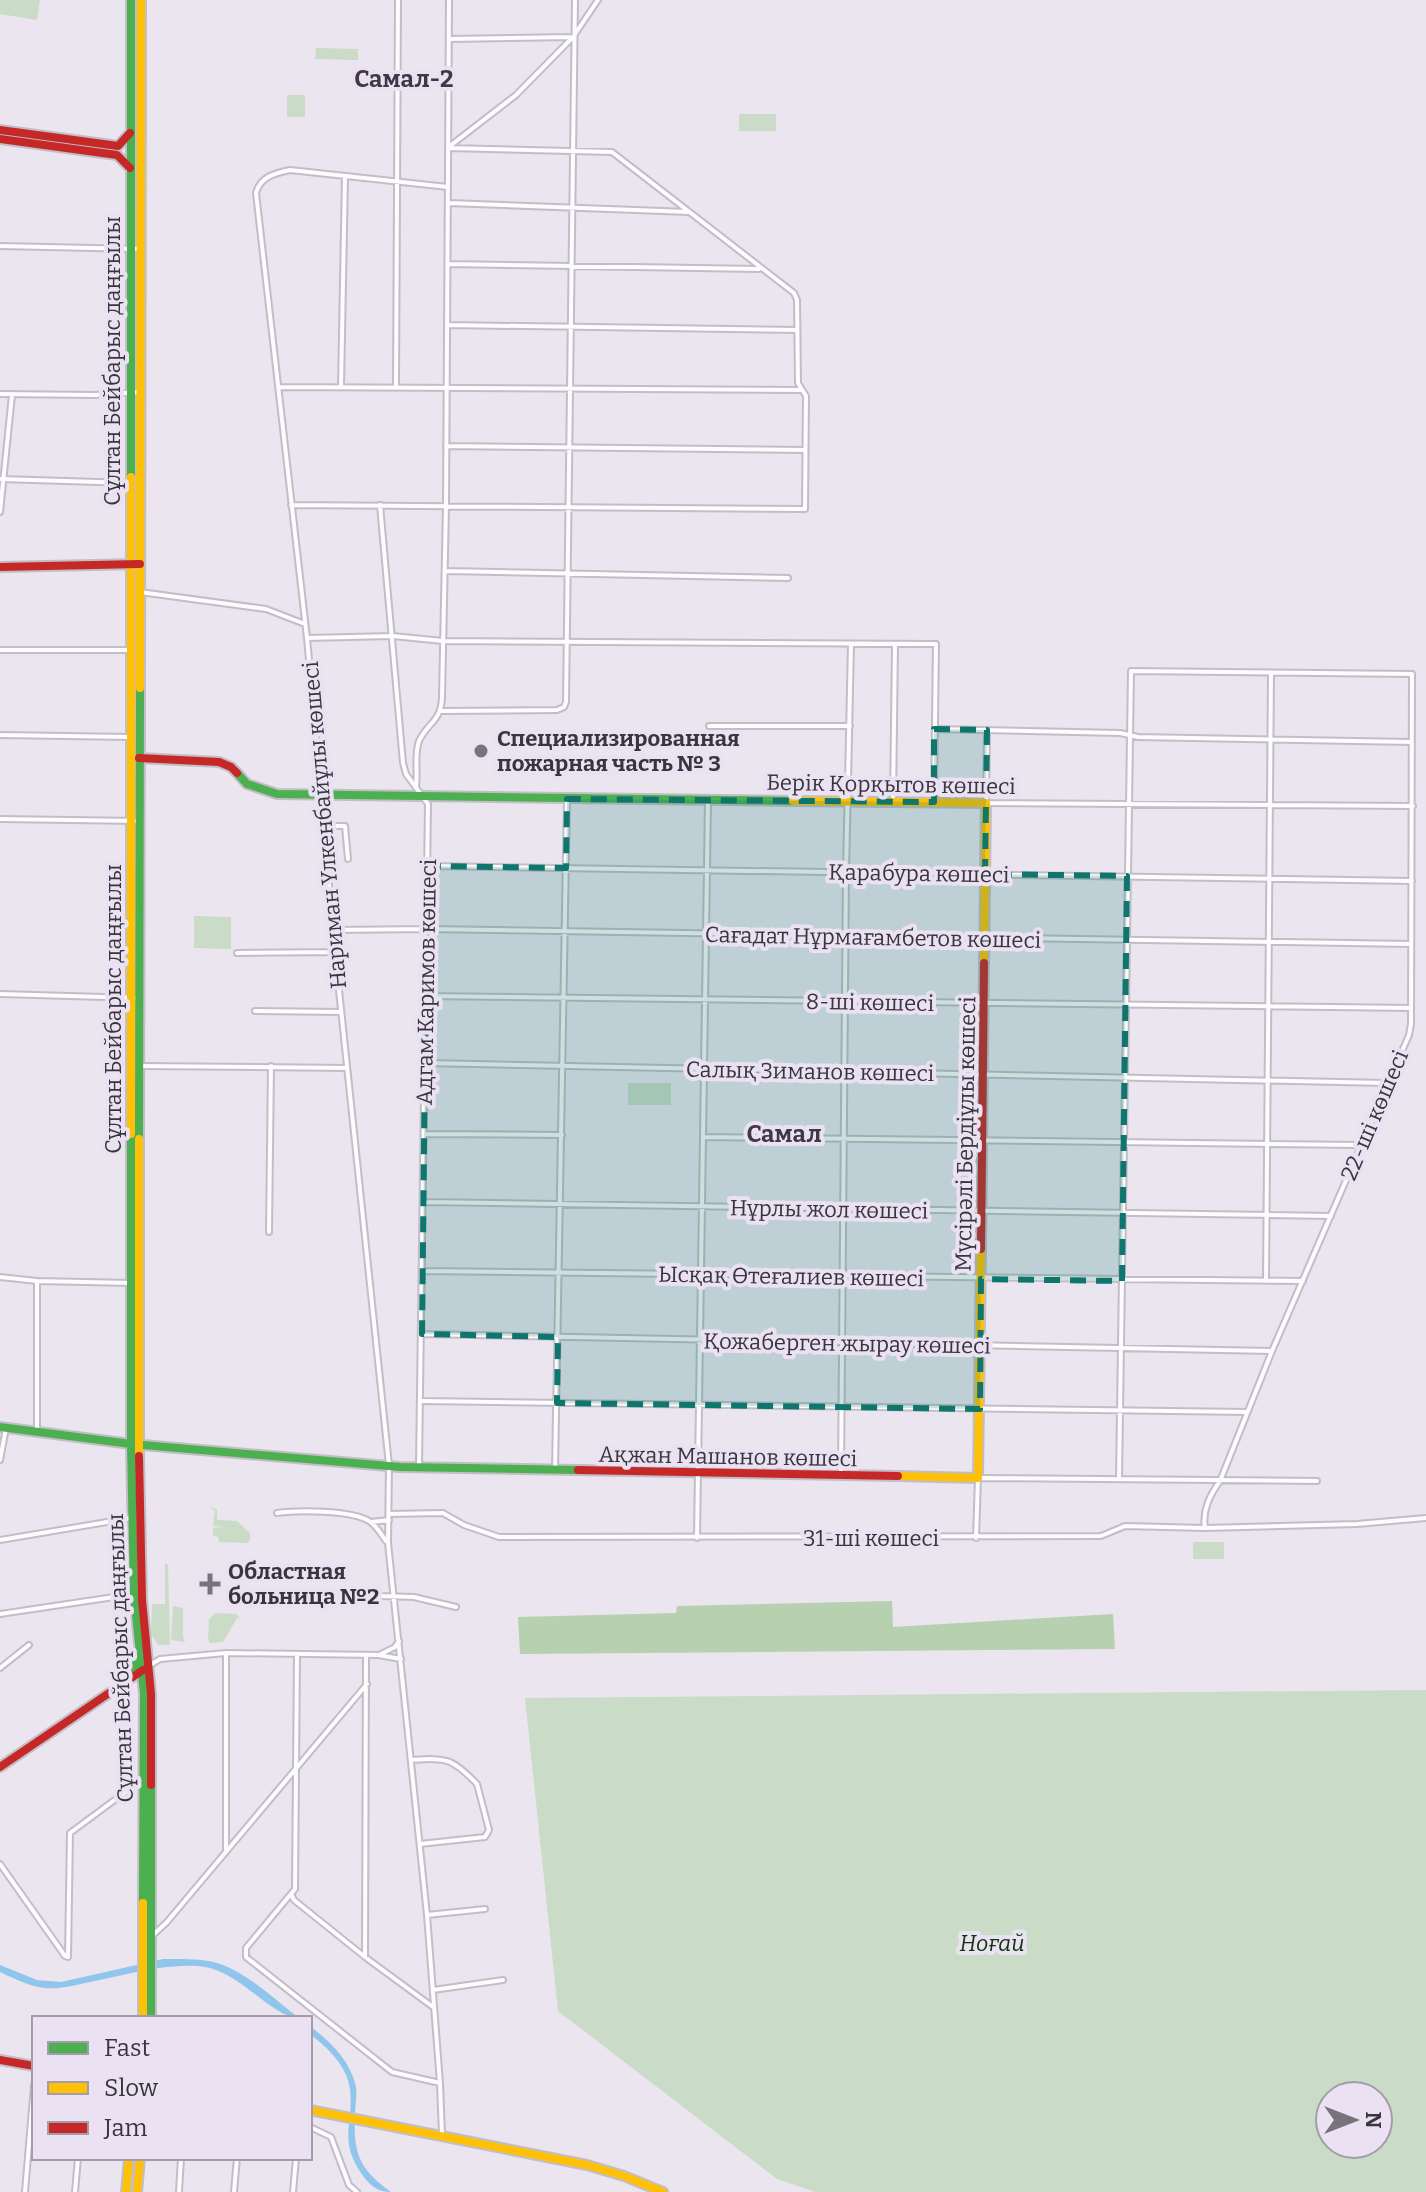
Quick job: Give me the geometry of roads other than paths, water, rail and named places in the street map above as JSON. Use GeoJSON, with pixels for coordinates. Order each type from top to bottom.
{"type":"FeatureCollection","features":[{"type":"Feature","properties":{"kind":"main road","name":"Сұлтан Бейбарыс даңғылы"},"geometry":{"type":"LineString","coordinates":[[131,0],[130,168],[140,392],[132,651],[136,821]]}},
{"type":"Feature","properties":{"kind":"main road","name":"Сұлтан Бейбарыс даңғылы"},"geometry":{"type":"LineString","coordinates":[[141,0],[130,393],[135,565],[140,592],[136,821],[135,1444],[145,1668],[143,2016]]}},
{"type":"Feature","properties":{"kind":"main road"},"geometry":{"type":"LineString","coordinates":[[0,130],[118,146],[130,133]]}},
{"type":"Feature","properties":{"kind":"main road"},"geometry":{"type":"LineString","coordinates":[[0,139],[117,155],[130,168]]}},
{"type":"Feature","properties":{"kind":"main road"},"geometry":{"type":"LineString","coordinates":[[0,567],[135,565]]}},
{"type":"Feature","properties":{"kind":"main road","name":"Берік Қорқытов көшесі"},"geometry":{"type":"LineString","coordinates":[[139,758],[219,762],[231,767],[247,784],[277,794],[986,803]]}},
{"type":"Feature","properties":{"kind":"main road","name":"Мүсірәлі Бердіұлы көшесі"},"geometry":{"type":"LineString","coordinates":[[978,1478],[986,803]]}},
{"type":"Feature","properties":{"kind":"main road","name":"Сұлтан Бейбарыс даңғылы"},"geometry":{"type":"LineString","coordinates":[[135,998],[139,1066],[135,1283]]}},
{"type":"Feature","properties":{"kind":"main road","name":"Ақжан Машанов көшесі"},"geometry":{"type":"LineString","coordinates":[[3,1428],[135,1444],[419,1468],[978,1478]]}},
{"type":"Feature","properties":{"kind":"main road","name":"Сұлтан Бейбарыс даңғылы"},"geometry":{"type":"LineString","coordinates":[[135,1444],[131,1518],[137,1642],[151,1694],[151,2016]]}},
{"type":"Feature","properties":{"kind":"main road"},"geometry":{"type":"LineString","coordinates":[[123,1683],[134,1667],[137,1642]]}},
{"type":"Feature","properties":{"kind":"main road"},"geometry":{"type":"LineString","coordinates":[[0,1767],[145,1668]]}},
{"type":"Feature","properties":{"kind":"main road"},"geometry":{"type":"LineString","coordinates":[[0,2060],[32,2066]]}},
{"type":"Feature","properties":{"kind":"main road"},"geometry":{"type":"LineString","coordinates":[[312,2110],[587,2165],[663,2192]]}},
{"type":"Feature","properties":{"kind":"main road"},"geometry":{"type":"LineString","coordinates":[[126,2192],[129,2160]]}},
{"type":"Feature","properties":{"kind":"main road"},"geometry":{"type":"LineString","coordinates":[[137,2192],[140,2160]]}},
{"type":"Feature","properties":{"kind":"street"},"geometry":{"type":"LineString","coordinates":[[396,388],[398,0]]}},
{"type":"Feature","properties":{"kind":"street"},"geometry":{"type":"LineString","coordinates":[[416,787],[420,740],[441,711],[446,506],[449,0]]}},
{"type":"Feature","properties":{"kind":"street"},"geometry":{"type":"LineString","coordinates":[[441,711],[557,710],[564,707],[566,702],[575,0]]}},
{"type":"Feature","properties":{"kind":"street"},"geometry":{"type":"LineString","coordinates":[[448,148],[516,95],[573,37],[598,0]]}},
{"type":"Feature","properties":{"kind":"street"},"geometry":{"type":"LineString","coordinates":[[449,39],[573,37]]}},
{"type":"Feature","properties":{"kind":"street"},"geometry":{"type":"LineString","coordinates":[[291,505],[805,509],[806,396],[798,383],[797,300],[794,293],[612,152],[448,148]]}},
{"type":"Feature","properties":{"kind":"street","name":"Нариман Үлкенбайұлы көшесі"},"geometry":{"type":"LineString","coordinates":[[345,176],[290,170],[278,172],[258,185],[256,193],[307,638],[335,952],[389,1465],[388,1543],[427,1915],[442,2135]]}},
{"type":"Feature","properties":{"kind":"street"},"geometry":{"type":"LineString","coordinates":[[341,387],[345,176],[448,187]]}},
{"type":"Feature","properties":{"kind":"street"},"geometry":{"type":"LineString","coordinates":[[448,203],[689,212]]}},
{"type":"Feature","properties":{"kind":"street"},"geometry":{"type":"LineString","coordinates":[[0,246],[135,249]]}},
{"type":"Feature","properties":{"kind":"street"},"geometry":{"type":"LineString","coordinates":[[448,264],[761,269]]}},
{"type":"Feature","properties":{"kind":"street"},"geometry":{"type":"LineString","coordinates":[[448,325],[796,330]]}},
{"type":"Feature","properties":{"kind":"street"},"geometry":{"type":"LineString","coordinates":[[278,387],[801,390]]}},
{"type":"Feature","properties":{"kind":"street"},"geometry":{"type":"LineString","coordinates":[[0,394],[140,392]]}},
{"type":"Feature","properties":{"kind":"street"},"geometry":{"type":"LineString","coordinates":[[0,512],[12,395]]}},
{"type":"Feature","properties":{"kind":"street"},"geometry":{"type":"LineString","coordinates":[[446,446],[805,450]]}},
{"type":"Feature","properties":{"kind":"street"},"geometry":{"type":"LineString","coordinates":[[2,479],[131,483]]}},
{"type":"Feature","properties":{"kind":"street"},"geometry":{"type":"LineString","coordinates":[[380,505],[403,763],[406,774],[424,797]]}},
{"type":"Feature","properties":{"kind":"street"},"geometry":{"type":"LineString","coordinates":[[445,571],[788,578]]}},
{"type":"Feature","properties":{"kind":"street"},"geometry":{"type":"LineString","coordinates":[[140,592],[266,609],[305,624]]}},
{"type":"Feature","properties":{"kind":"street"},"geometry":{"type":"LineString","coordinates":[[307,638],[393,636],[443,641],[568,643],[936,644],[934,802]]}},
{"type":"Feature","properties":{"kind":"street"},"geometry":{"type":"LineString","coordinates":[[840,1477],[851,644]]}},
{"type":"Feature","properties":{"kind":"street"},"geometry":{"type":"LineString","coordinates":[[893,802],[895,645]]}},
{"type":"Feature","properties":{"kind":"street"},"geometry":{"type":"LineString","coordinates":[[0,650],[132,651]]}},
{"type":"Feature","properties":{"kind":"street"},"geometry":{"type":"LineString","coordinates":[[1119,1479],[1131,671],[1271,673],[1266,1280]]}},
{"type":"Feature","properties":{"kind":"street","name":"22-ші көшесі"},"geometry":{"type":"LineString","coordinates":[[1205,1528],[1206,1506],[1220,1481],[1272,1351],[1409,1035],[1412,674],[1271,673]]}},
{"type":"Feature","properties":{"kind":"street"},"geometry":{"type":"LineString","coordinates":[[709,726],[850,726]]}},
{"type":"Feature","properties":{"kind":"street"},"geometry":{"type":"LineString","coordinates":[[934,729],[1412,742]]}},
{"type":"Feature","properties":{"kind":"street","name":"Мүсірәлі Бердіұлы көшесі"},"geometry":{"type":"LineString","coordinates":[[986,803],[987,730]]}},
{"type":"Feature","properties":{"kind":"street"},"geometry":{"type":"LineString","coordinates":[[0,735],[132,737]]}},
{"type":"Feature","properties":{"kind":"street","name":"Адгам Каримов көшесі"},"geometry":{"type":"LineString","coordinates":[[419,1468],[428,804],[424,797]]}},
{"type":"Feature","properties":{"kind":"street"},"geometry":{"type":"LineString","coordinates":[[555,1470],[567,799]]}},
{"type":"Feature","properties":{"kind":"street"},"geometry":{"type":"LineString","coordinates":[[697,1538],[708,800]]}},
{"type":"Feature","properties":{"kind":"street","name":"Берік Қорқытов көшесі"},"geometry":{"type":"LineString","coordinates":[[986,803],[1413,806]]}},
{"type":"Feature","properties":{"kind":"street"},"geometry":{"type":"LineString","coordinates":[[0,819],[136,821]]}},
{"type":"Feature","properties":{"kind":"street"},"geometry":{"type":"LineString","coordinates":[[323,826],[345,826],[348,859]]}},
{"type":"Feature","properties":{"kind":"street","name":"Қарабура көшесі"},"geometry":{"type":"LineString","coordinates":[[427,866],[1412,881]]}},
{"type":"Feature","properties":{"kind":"street","name":"Сағадат Нұрмағамбетов көшесі"},"geometry":{"type":"LineString","coordinates":[[334,930],[1411,944]]}},
{"type":"Feature","properties":{"kind":"street"},"geometry":{"type":"LineString","coordinates":[[237,953],[335,952]]}},
{"type":"Feature","properties":{"kind":"street"},"geometry":{"type":"LineString","coordinates":[[0,994],[135,998]]}},
{"type":"Feature","properties":{"kind":"street","name":"8-шi көшесi"},"geometry":{"type":"LineString","coordinates":[[426,996],[1411,1008]]}},
{"type":"Feature","properties":{"kind":"street"},"geometry":{"type":"LineString","coordinates":[[255,1011],[341,1012]]}},
{"type":"Feature","properties":{"kind":"street","name":"Салық Зиманов көшесі"},"geometry":{"type":"LineString","coordinates":[[425,1063],[1387,1083]]}},
{"type":"Feature","properties":{"kind":"street"},"geometry":{"type":"LineString","coordinates":[[139,1066],[347,1068]]}},
{"type":"Feature","properties":{"kind":"street"},"geometry":{"type":"LineString","coordinates":[[269,1232],[271,1066]]}},
{"type":"Feature","properties":{"kind":"street"},"geometry":{"type":"LineString","coordinates":[[424,1134],[562,1135]]}},
{"type":"Feature","properties":{"kind":"street"},"geometry":{"type":"LineString","coordinates":[[703,1137],[1360,1145]]}},
{"type":"Feature","properties":{"kind":"street","name":"Нұрлы жол көшесі"},"geometry":{"type":"LineString","coordinates":[[424,1202],[1331,1216]]}},
{"type":"Feature","properties":{"kind":"street","name":"Ысқақ Өтеғалиев көшесі"},"geometry":{"type":"LineString","coordinates":[[423,1271],[1303,1281]]}},
{"type":"Feature","properties":{"kind":"street"},"geometry":{"type":"LineString","coordinates":[[0,1277],[135,1283]]}},
{"type":"Feature","properties":{"kind":"street"},"geometry":{"type":"LineString","coordinates":[[37,1281],[37,1433]]}},
{"type":"Feature","properties":{"kind":"street","name":"Қожаберген жырау көшесі"},"geometry":{"type":"LineString","coordinates":[[422,1334],[1272,1351]]}},
{"type":"Feature","properties":{"kind":"street"},"geometry":{"type":"LineString","coordinates":[[422,1401],[1247,1412]]}},
{"type":"Feature","properties":{"kind":"street"},"geometry":{"type":"LineString","coordinates":[[0,1460],[3,1428]]}},
{"type":"Feature","properties":{"kind":"street","name":"Мүсірәлі Бердіұлы көшесі"},"geometry":{"type":"LineString","coordinates":[[976,1538],[978,1478]]}},
{"type":"Feature","properties":{"kind":"street","name":"Ақжан Машанов көшесі"},"geometry":{"type":"LineString","coordinates":[[978,1478],[1317,1481]]}},
{"type":"Feature","properties":{"kind":"street","name":"31-ші көшесі"},"geometry":{"type":"LineString","coordinates":[[277,1513],[291,1511],[358,1516],[371,1522],[389,1517],[443,1513],[464,1525],[499,1537],[697,1538],[1101,1536],[1125,1526],[1205,1528],[1357,1524],[1426,1518]]}},
{"type":"Feature","properties":{"kind":"street"},"geometry":{"type":"LineString","coordinates":[[0,1540],[131,1518]]}},
{"type":"Feature","properties":{"kind":"street"},"geometry":{"type":"LineString","coordinates":[[371,1522],[388,1543]]}},
{"type":"Feature","properties":{"kind":"street"},"geometry":{"type":"LineString","coordinates":[[271,1593],[414,1597],[456,1607]]}},
{"type":"Feature","properties":{"kind":"street"},"geometry":{"type":"LineString","coordinates":[[0,1614],[134,1594]]}},
{"type":"Feature","properties":{"kind":"street"},"geometry":{"type":"LineString","coordinates":[[378,1655],[395,1647],[399,1640]]}},
{"type":"Feature","properties":{"kind":"street"},"geometry":{"type":"LineString","coordinates":[[0,1668],[29,1645]]}},
{"type":"Feature","properties":{"kind":"street"},"geometry":{"type":"LineString","coordinates":[[226,1653],[226,1851]]}},
{"type":"Feature","properties":{"kind":"street"},"geometry":{"type":"LineString","coordinates":[[145,1668],[160,1659],[226,1653],[378,1655],[401,1659]]}},
{"type":"Feature","properties":{"kind":"street"},"geometry":{"type":"LineString","coordinates":[[297,1655],[295,1889],[245,1953],[250,1963],[392,2072],[440,2083]]}},
{"type":"Feature","properties":{"kind":"street"},"geometry":{"type":"LineString","coordinates":[[365,1957],[366,1655]]}},
{"type":"Feature","properties":{"kind":"street"},"geometry":{"type":"LineString","coordinates":[[151,1936],[167,1922],[367,1684]]}},
{"type":"Feature","properties":{"kind":"street"},"geometry":{"type":"LineString","coordinates":[[411,1760],[447,1759],[472,1779],[477,1784],[489,1830],[485,1837],[420,1844]]}},
{"type":"Feature","properties":{"kind":"street"},"geometry":{"type":"LineString","coordinates":[[0,1864],[68,1957],[70,1833],[135,1785],[144,1782]]}},
{"type":"Feature","properties":{"kind":"street"},"geometry":{"type":"LineString","coordinates":[[291,1894],[294,1900],[365,1957],[434,2007]]}},
{"type":"Feature","properties":{"kind":"street"},"geometry":{"type":"LineString","coordinates":[[427,1915],[485,1909]]}},
{"type":"Feature","properties":{"kind":"street"},"geometry":{"type":"LineString","coordinates":[[433,1990],[503,1980]]}},
{"type":"Feature","properties":{"kind":"street"},"geometry":{"type":"LineString","coordinates":[[25,2192],[32,2109]]}},
{"type":"Feature","properties":{"kind":"street"},"geometry":{"type":"LineString","coordinates":[[312,2128],[331,2137],[349,2185],[357,2192]]}},
{"type":"Feature","properties":{"kind":"street"},"geometry":{"type":"LineString","coordinates":[[75,2192],[78,2160]]}},
{"type":"Feature","properties":{"kind":"street"},"geometry":{"type":"LineString","coordinates":[[179,2192],[181,2160]]}},
{"type":"Feature","properties":{"kind":"street"},"geometry":{"type":"LineString","coordinates":[[234,2192],[237,2160]]}},
{"type":"Feature","properties":{"kind":"street"},"geometry":{"type":"LineString","coordinates":[[293,2192],[296,2160]]}},
{"type":"Feature","properties":{"kind":"street"},"geometry":{"type":"LineString","coordinates":[[348,2192],[349,2185]]}},
{"type":"Feature","properties":{"kind":"water"},"geometry":{"type":"Polygon","coordinates":[[[163,1959],[206,1961],[231,1968],[296,2016],[288,2016],[277,2010],[228,1975],[198,1966],[159,1968],[72,1986],[42,1988],[0,1972],[0,1965],[37,1980],[61,1982],[163,1959]]]}},
{"type":"Feature","properties":{"kind":"water"},"geometry":{"type":"Polygon","coordinates":[[[312,2028],[337,2051],[352,2074],[356,2091],[357,2150],[372,2176],[391,2192],[370,2184],[354,2161],[348,2141],[351,2102],[348,2081],[336,2058],[312,2036],[312,2028]]]}},
{"type":"Feature","properties":{"kind":"place","name":"Специализированная пожарная часть № 3"},"geometry":{"type":"Point","coordinates":[481,751]}},
{"type":"Feature","properties":{"kind":"place","name":"Областная больница №2"},"geometry":{"type":"Point","coordinates":[210,1584]}},
{"type":"Feature","properties":{"kind":"district","name":"Самал-2"},"geometry":{"type":"Point","coordinates":[404,79]}},
{"type":"Feature","properties":{"kind":"district","name":"Самал"},"geometry":{"type":"Point","coordinates":[784,1134]}},
{"type":"Feature","properties":{"kind":"park label","name":"Ноғай"},"geometry":{"type":"Point","coordinates":[992,1943]}}]}
